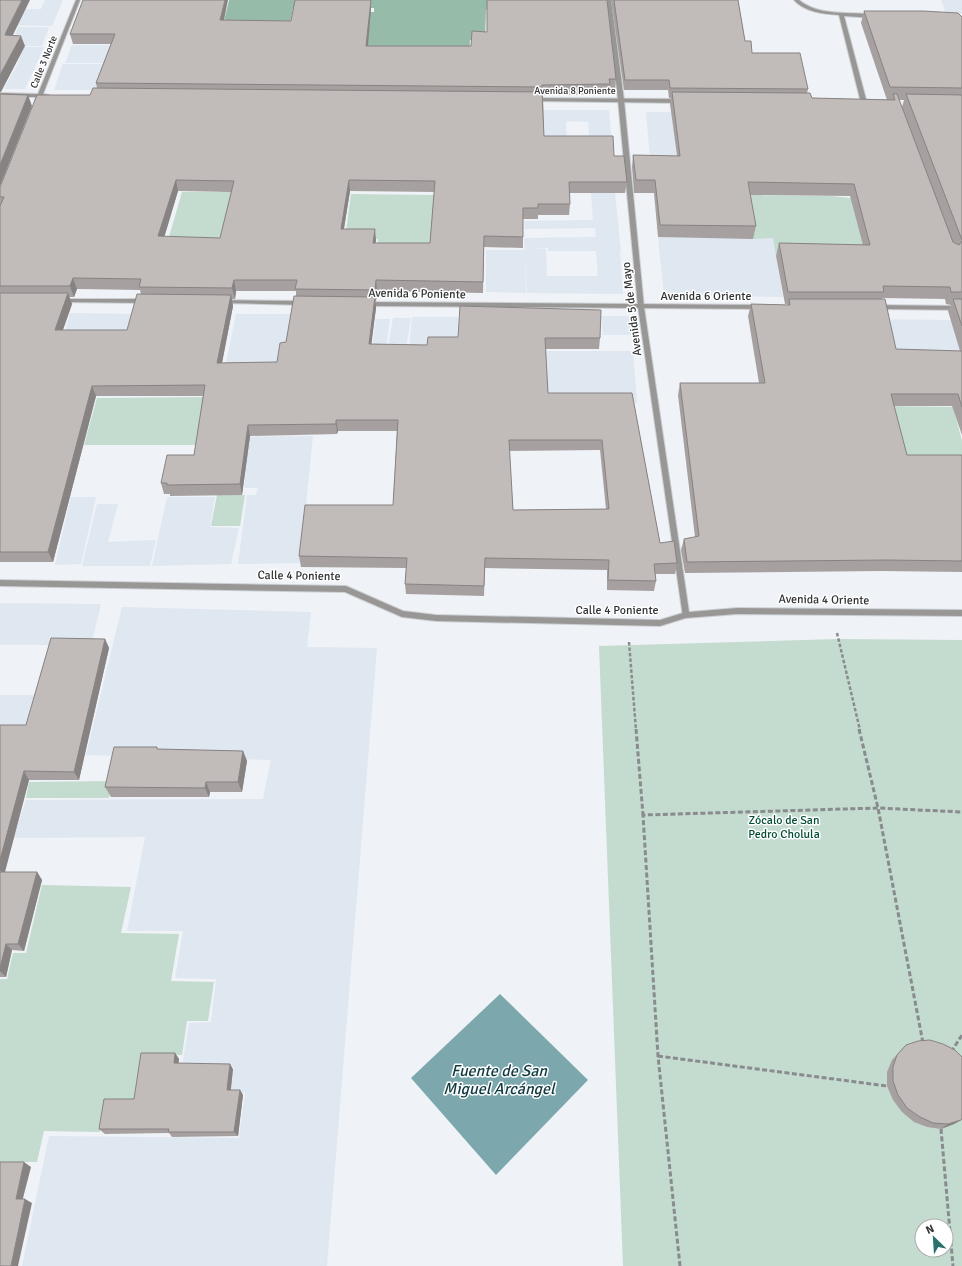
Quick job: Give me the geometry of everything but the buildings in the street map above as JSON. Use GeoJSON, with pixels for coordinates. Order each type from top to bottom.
{"type":"FeatureCollection","features":[{"type":"Feature","properties":{"kind":"street","name":"Calle 3 Norte"},"geometry":{"type":"LineString","coordinates":[[37,103],[78,0]]}},
{"type":"Feature","properties":{"kind":"street","name":"Avenida 5 de Mayo"},"geometry":{"type":"LineString","coordinates":[[609,0],[621,100],[642,307],[686,615]]}},
{"type":"Feature","properties":{"kind":"street"},"geometry":{"type":"LineString","coordinates":[[796,0],[798,3],[816,10],[841,14],[879,17]]}},
{"type":"Feature","properties":{"kind":"street"},"geometry":{"type":"LineString","coordinates":[[841,14],[864,102]]}},
{"type":"Feature","properties":{"kind":"street"},"geometry":{"type":"LineString","coordinates":[[0,95],[50,96]]}},
{"type":"Feature","properties":{"kind":"street","name":"Avenida 8 Poniente"},"geometry":{"type":"LineString","coordinates":[[526,100],[684,101]]}},
{"type":"Feature","properties":{"kind":"street"},"geometry":{"type":"LineString","coordinates":[[856,102],[872,103]]}},
{"type":"Feature","properties":{"kind":"street"},"geometry":{"type":"LineString","coordinates":[[55,300],[150,302]]}},
{"type":"Feature","properties":{"kind":"street"},"geometry":{"type":"LineString","coordinates":[[214,302],[309,303]]}},
{"type":"Feature","properties":{"kind":"street","name":"Avenida 6 Poniente"},"geometry":{"type":"LineString","coordinates":[[356,304],[642,307]]}},
{"type":"Feature","properties":{"kind":"street","name":"Avenida 6 Oriente"},"geometry":{"type":"LineString","coordinates":[[642,307],[767,307]]}},
{"type":"Feature","properties":{"kind":"street"},"geometry":{"type":"LineString","coordinates":[[868,307],[962,308]]}},
{"type":"Feature","properties":{"kind":"street","name":"Calle 4 Poniente"},"geometry":{"type":"LineString","coordinates":[[0,583],[346,589],[402,614],[436,618],[660,623],[686,615]]}},
{"type":"Feature","properties":{"kind":"street","name":"Avenida 4 Oriente"},"geometry":{"type":"LineString","coordinates":[[686,615],[736,611],[962,613]]}},
{"type":"Feature","properties":{"kind":"path"},"geometry":{"type":"LineString","coordinates":[[834,613],[838,639],[878,808],[924,1045]]}},
{"type":"Feature","properties":{"kind":"path"},"geometry":{"type":"LineString","coordinates":[[626,623],[643,815],[658,1056],[680,1266]]}},
{"type":"Feature","properties":{"kind":"path"},"geometry":{"type":"LineString","coordinates":[[643,815],[878,808],[962,812]]}},
{"type":"Feature","properties":{"kind":"path"},"geometry":{"type":"LineString","coordinates":[[948,1056],[962,1036]]}},
{"type":"Feature","properties":{"kind":"path"},"geometry":{"type":"LineString","coordinates":[[658,1056],[888,1086]]}},
{"type":"Feature","properties":{"kind":"path"},"geometry":{"type":"LineString","coordinates":[[941,1129],[953,1266]]}},
{"type":"Feature","properties":{"kind":"shaded area"},"geometry":{"type":"Polygon","coordinates":[[[45,0],[63,0],[52,26],[0,25],[0,9],[41,9],[45,0]]]}},
{"type":"Feature","properties":{"kind":"shaded area"},"geometry":{"type":"Polygon","coordinates":[[[941,0],[962,0],[962,14],[946,14],[941,0]]]}},
{"type":"Feature","properties":{"kind":"shaded area"},"geometry":{"type":"Polygon","coordinates":[[[18,27],[49,27],[42,46],[10,46],[18,27]]]}},
{"type":"Feature","properties":{"kind":"shaded area"},"geometry":{"type":"Polygon","coordinates":[[[72,45],[115,45],[108,63],[65,63],[72,45]]]}},
{"type":"Feature","properties":{"kind":"shaded area"},"geometry":{"type":"Polygon","coordinates":[[[23,47],[44,47],[25,89],[4,89],[18,63],[23,47]]]}},
{"type":"Feature","properties":{"kind":"shaded area"},"geometry":{"type":"Polygon","coordinates":[[[63,64],[109,64],[99,90],[54,90],[63,64]]]}},
{"type":"Feature","properties":{"kind":"shaded area"},"geometry":{"type":"Polygon","coordinates":[[[544,110],[609,110],[612,145],[590,145],[588,122],[566,121],[567,145],[545,145],[544,110]]]}},
{"type":"Feature","properties":{"kind":"shaded area"},"geometry":{"type":"Polygon","coordinates":[[[646,112],[671,112],[678,168],[651,168],[646,112]]]}},
{"type":"Feature","properties":{"kind":"shaded area"},"geometry":{"type":"Polygon","coordinates":[[[591,193],[615,193],[621,251],[623,294],[527,293],[524,238],[596,237],[595,228],[525,229],[524,221],[593,220],[591,193]],[[533,248],[546,249],[547,276],[598,276],[596,251],[548,251],[548,248],[533,248]]]}},
{"type":"Feature","properties":{"kind":"shaded area"},"geometry":{"type":"Polygon","coordinates":[[[658,237],[773,238],[783,297],[664,295],[658,237]]]}},
{"type":"Feature","properties":{"kind":"shaded area"},"geometry":{"type":"Polygon","coordinates":[[[486,250],[525,250],[526,293],[486,292],[486,250]]]}},
{"type":"Feature","properties":{"kind":"shaded area"},"geometry":{"type":"Polygon","coordinates":[[[70,313],[136,314],[127,340],[63,340],[70,313]]]}},
{"type":"Feature","properties":{"kind":"shaded area"},"geometry":{"type":"Polygon","coordinates":[[[236,314],[292,314],[285,352],[277,373],[224,373],[236,314]]]}},
{"type":"Feature","properties":{"kind":"shaded area"},"geometry":{"type":"Polygon","coordinates":[[[601,316],[629,316],[631,335],[603,335],[601,316]]]}},
{"type":"Feature","properties":{"kind":"shaded area"},"geometry":{"type":"Polygon","coordinates":[[[412,317],[458,317],[457,346],[409,354],[412,317]]]}},
{"type":"Feature","properties":{"kind":"shaded area"},"geometry":{"type":"Polygon","coordinates":[[[393,318],[411,318],[405,354],[387,354],[393,318]]]}},
{"type":"Feature","properties":{"kind":"shaded area"},"geometry":{"type":"Polygon","coordinates":[[[376,319],[390,319],[385,354],[371,354],[376,319]]]}},
{"type":"Feature","properties":{"kind":"shaded area"},"geometry":{"type":"Polygon","coordinates":[[[859,319],[951,320],[956,335],[962,336],[962,363],[892,362],[859,319]]]}},
{"type":"Feature","properties":{"kind":"shaded area"},"geometry":{"type":"Polygon","coordinates":[[[507,351],[633,351],[637,403],[548,403],[507,351]]]}},
{"type":"Feature","properties":{"kind":"shaded area"},"geometry":{"type":"Polygon","coordinates":[[[313,436],[300,563],[238,564],[247,495],[256,495],[258,488],[244,488],[246,474],[239,474],[244,437],[313,436]]]}},
{"type":"Feature","properties":{"kind":"shaded area"},"geometry":{"type":"Polygon","coordinates":[[[71,497],[96,497],[81,564],[55,565],[71,497]]]}},
{"type":"Feature","properties":{"kind":"shaded area"},"geometry":{"type":"Polygon","coordinates":[[[167,497],[215,497],[210,527],[239,528],[231,564],[152,566],[167,497]]]}},
{"type":"Feature","properties":{"kind":"shaded area"},"geometry":{"type":"Polygon","coordinates":[[[97,504],[118,504],[108,542],[156,540],[150,566],[82,566],[97,504]]]}},
{"type":"Feature","properties":{"kind":"shaded area"},"geometry":{"type":"Polygon","coordinates":[[[0,603],[101,604],[91,645],[0,645],[0,603]]]}},
{"type":"Feature","properties":{"kind":"shaded area"},"geometry":{"type":"Polygon","coordinates":[[[122,607],[311,612],[307,647],[377,648],[327,1266],[22,1266],[49,1136],[239,1138],[245,1093],[231,1093],[234,1067],[182,1067],[189,1023],[211,1022],[216,979],[175,978],[183,931],[127,931],[145,837],[13,838],[26,800],[263,799],[271,760],[86,755],[122,607]]]}},
{"type":"Feature","properties":{"kind":"shaded area"},"geometry":{"type":"Polygon","coordinates":[[[0,695],[42,695],[32,732],[0,732],[0,695]]]}},
{"type":"Feature","properties":{"kind":"green space"},"geometry":{"type":"Polygon","coordinates":[[[229,0],[489,0],[489,9],[486,10],[485,40],[470,40],[469,56],[364,56],[369,12],[374,12],[374,8],[293,8],[289,28],[220,38],[229,0]]]}},
{"type":"Feature","properties":{"kind":"green space"},"geometry":{"type":"Polygon","coordinates":[[[226,168],[254,169],[223,238],[169,237],[182,192],[220,192],[226,168]]]}},
{"type":"Feature","properties":{"kind":"green space"},"geometry":{"type":"Polygon","coordinates":[[[351,194],[435,195],[431,254],[376,255],[378,239],[345,239],[351,194]]]}},
{"type":"Feature","properties":{"kind":"green space"},"geometry":{"type":"Polygon","coordinates":[[[746,195],[831,196],[851,198],[899,245],[776,256],[773,238],[753,239],[746,195]]]}},
{"type":"Feature","properties":{"kind":"green space"},"geometry":{"type":"Polygon","coordinates":[[[209,397],[197,445],[84,445],[97,398],[209,397]]]}},
{"type":"Feature","properties":{"kind":"green space"},"geometry":{"type":"Polygon","coordinates":[[[886,406],[953,407],[962,441],[962,467],[902,467],[886,406]]]}},
{"type":"Feature","properties":{"kind":"green space"},"geometry":{"type":"Polygon","coordinates":[[[217,495],[245,495],[240,526],[211,526],[217,495]]]}},
{"type":"Feature","properties":{"kind":"green space","name":"Zócalo de San Pedro Cholula"},"geometry":{"type":"Polygon","coordinates":[[[838,639],[962,640],[962,1266],[623,1266],[599,646],[838,639]]]}},
{"type":"Feature","properties":{"kind":"green space"},"geometry":{"type":"Polygon","coordinates":[[[112,781],[109,798],[26,798],[29,782],[112,781]]]}},
{"type":"Feature","properties":{"kind":"green space"},"geometry":{"type":"Polygon","coordinates":[[[42,885],[131,887],[121,933],[179,934],[171,981],[214,982],[208,1021],[187,1021],[182,1055],[142,1054],[134,1099],[106,1099],[100,1132],[44,1131],[37,1162],[0,1162],[0,979],[7,979],[13,953],[26,953],[42,885]]]}},
{"type":"Feature","properties":{"kind":"water","name":"Fuente de San Miguel Arcángel"},"geometry":{"type":"Polygon","coordinates":[[[500,994],[588,1080],[496,1175],[411,1078],[500,994]]]}}]}
